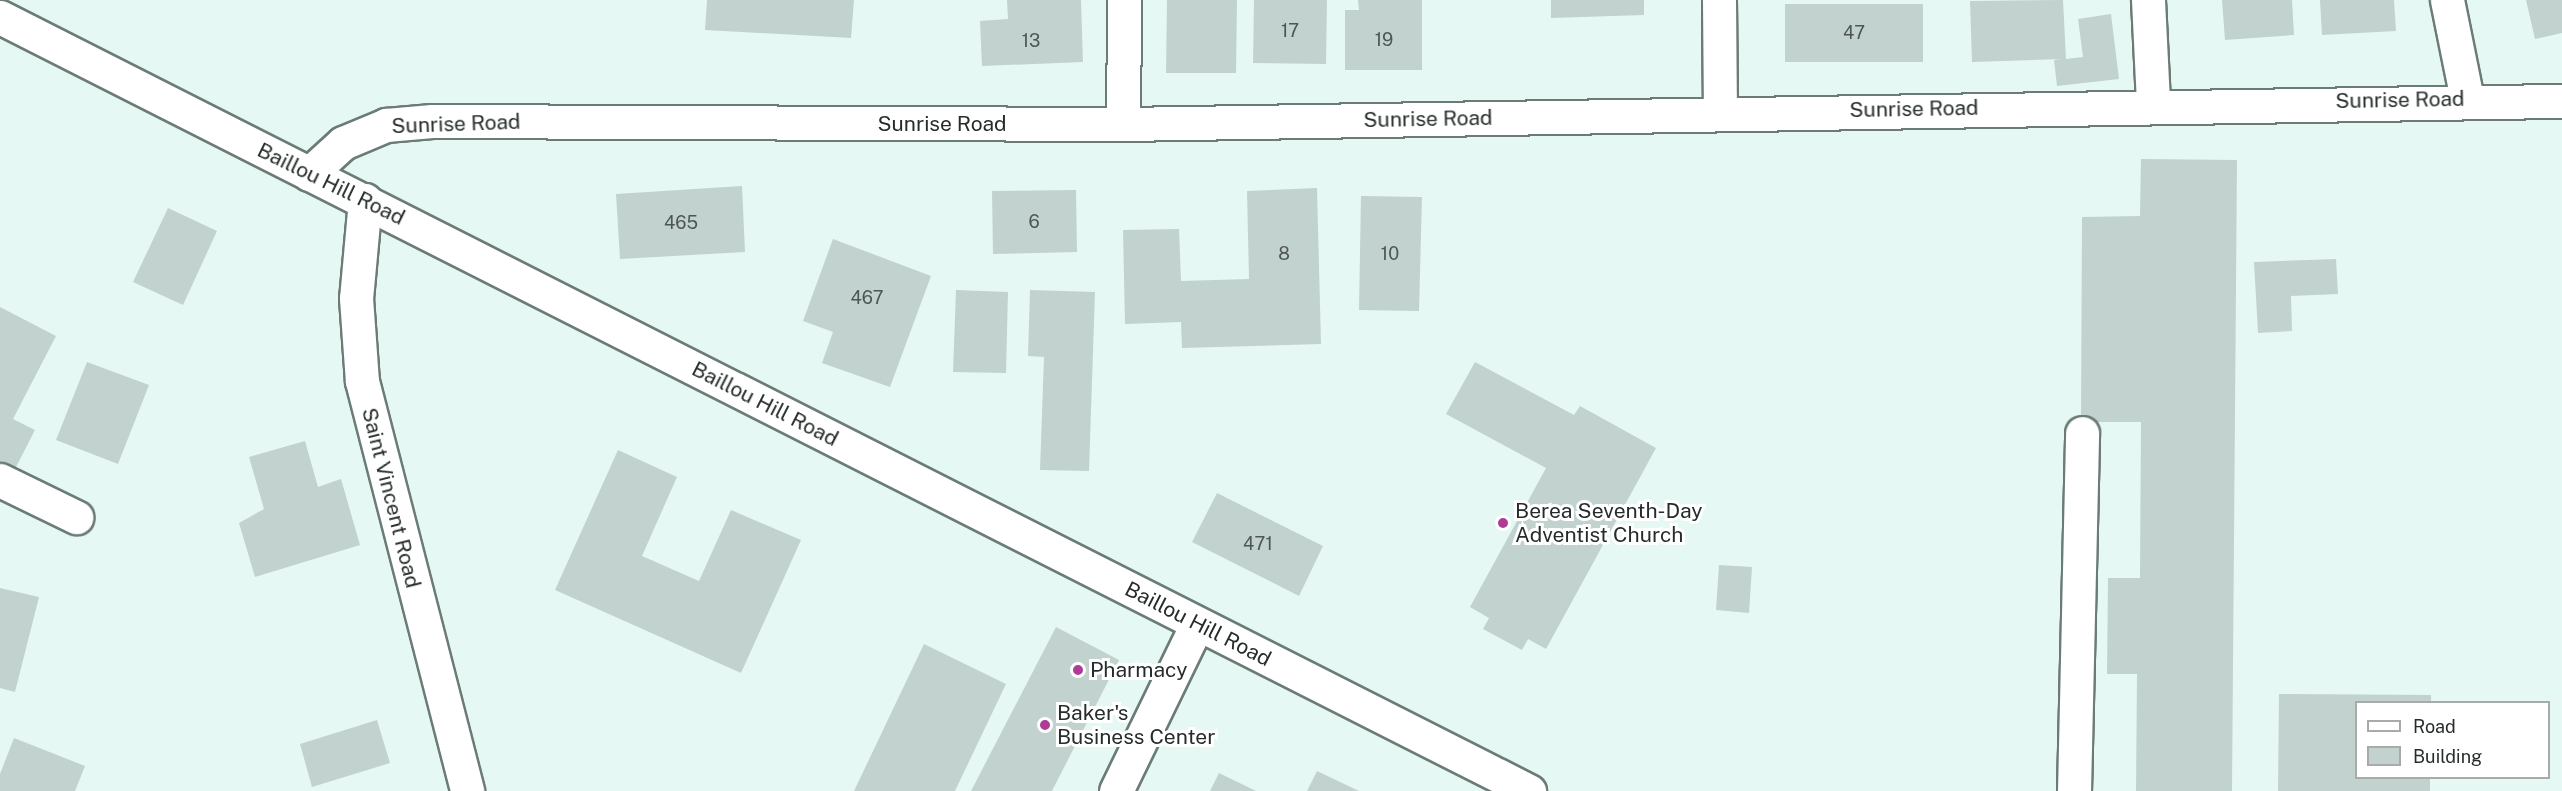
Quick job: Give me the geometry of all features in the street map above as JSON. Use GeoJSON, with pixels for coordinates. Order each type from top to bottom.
{"type":"FeatureCollection","features":[{"type":"Feature","properties":{"kind":"street"},"geometry":{"type":"LineString","coordinates":[[1123,124],[1125,0]]}},
{"type":"Feature","properties":{"kind":"street"},"geometry":{"type":"LineString","coordinates":[[1719,0],[1720,113]]}},
{"type":"Feature","properties":{"kind":"street"},"geometry":{"type":"LineString","coordinates":[[2148,0],[2153,103]]}},
{"type":"Feature","properties":{"kind":"street"},"geometry":{"type":"LineString","coordinates":[[2447,0],[2467,99]]}},
{"type":"Feature","properties":{"kind":"street","name":"Baillou Hill Road"},"geometry":{"type":"LineString","coordinates":[[0,17],[1529,791]]}},
{"type":"Feature","properties":{"kind":"street","name":"Sunrise Road"},"geometry":{"type":"LineString","coordinates":[[309,174],[343,143],[386,125],[432,121],[1123,124],[2153,103],[2467,99],[2562,101]]}},
{"type":"Feature","properties":{"kind":"street","name":"Saint Vincent Road"},"geometry":{"type":"LineString","coordinates":[[365,200],[356,298],[362,381],[467,791]]}},
{"type":"Feature","properties":{"kind":"street"},"geometry":{"type":"LineString","coordinates":[[2074,791],[2082,433]]}},
{"type":"Feature","properties":{"kind":"street"},"geometry":{"type":"LineString","coordinates":[[0,480],[76,517]]}},
{"type":"Feature","properties":{"kind":"street"},"geometry":{"type":"LineString","coordinates":[[1116,791],[1197,624]]}},
{"type":"Feature","properties":{"kind":"building"},"geometry":{"type":"Polygon","coordinates":[[[707,0],[854,0],[851,38],[705,30],[707,0]]]}},
{"type":"Feature","properties":{"kind":"building"},"geometry":{"type":"Polygon","coordinates":[[[1007,0],[1081,0],[1083,62],[982,66],[980,21],[1008,19],[1007,0]]]}},
{"type":"Feature","properties":{"kind":"building"},"geometry":{"type":"Polygon","coordinates":[[[1167,0],[1237,0],[1236,73],[1166,73],[1167,0]]]}},
{"type":"Feature","properties":{"kind":"building"},"geometry":{"type":"Polygon","coordinates":[[[1254,0],[1327,0],[1326,64],[1253,63],[1254,0]]]}},
{"type":"Feature","properties":{"kind":"building"},"geometry":{"type":"Polygon","coordinates":[[[1358,0],[1422,0],[1422,70],[1345,70],[1345,10],[1359,10],[1358,0]]]}},
{"type":"Feature","properties":{"kind":"building"},"geometry":{"type":"Polygon","coordinates":[[[1551,0],[1644,0],[1644,15],[1551,18],[1551,0]]]}},
{"type":"Feature","properties":{"kind":"building"},"geometry":{"type":"Polygon","coordinates":[[[2063,0],[2066,59],[2083,57],[2078,19],[2111,14],[2119,79],[2057,86],[2054,60],[2061,59],[1972,62],[1970,1],[2063,0]]]}},
{"type":"Feature","properties":{"kind":"building"},"geometry":{"type":"Polygon","coordinates":[[[2222,0],[2292,0],[2294,35],[2225,40],[2222,0]]]}},
{"type":"Feature","properties":{"kind":"building"},"geometry":{"type":"Polygon","coordinates":[[[2320,0],[2394,0],[2396,31],[2322,35],[2320,0]]]}},
{"type":"Feature","properties":{"kind":"building"},"geometry":{"type":"Polygon","coordinates":[[[2526,0],[2562,0],[2562,33],[2535,39],[2526,0]]]}},
{"type":"Feature","properties":{"kind":"building"},"geometry":{"type":"Polygon","coordinates":[[[1785,4],[1923,4],[1923,62],[1785,62],[1785,4]]]}},
{"type":"Feature","properties":{"kind":"building"},"geometry":{"type":"Polygon","coordinates":[[[2141,159],[2237,160],[2232,791],[2136,791],[2137,674],[2107,674],[2108,578],[2140,578],[2141,422],[2081,422],[2082,217],[2140,216],[2141,159]]]}},
{"type":"Feature","properties":{"kind":"building"},"geometry":{"type":"Polygon","coordinates":[[[742,186],[745,252],[620,259],[616,194],[742,186]]]}},
{"type":"Feature","properties":{"kind":"building"},"geometry":{"type":"Polygon","coordinates":[[[1317,188],[1321,344],[1182,348],[1181,322],[1125,324],[1123,230],[1179,229],[1181,281],[1249,279],[1247,191],[1317,188]]]}},
{"type":"Feature","properties":{"kind":"building"},"geometry":{"type":"Polygon","coordinates":[[[1076,190],[1077,252],[993,254],[992,191],[1076,190]]]}},
{"type":"Feature","properties":{"kind":"building"},"geometry":{"type":"Polygon","coordinates":[[[1361,196],[1422,197],[1419,311],[1359,310],[1361,196]]]}},
{"type":"Feature","properties":{"kind":"building"},"geometry":{"type":"Polygon","coordinates":[[[168,208],[217,231],[183,305],[133,282],[168,208]]]}},
{"type":"Feature","properties":{"kind":"building"},"geometry":{"type":"Polygon","coordinates":[[[833,239],[931,276],[890,387],[822,363],[833,332],[803,321],[833,239]]]}},
{"type":"Feature","properties":{"kind":"building"},"geometry":{"type":"Polygon","coordinates":[[[2336,259],[2338,294],[2291,296],[2292,331],[2258,333],[2254,262],[2336,259]]]}},
{"type":"Feature","properties":{"kind":"building"},"geometry":{"type":"Polygon","coordinates":[[[956,290],[1008,292],[1006,373],[953,372],[956,290]]]}},
{"type":"Feature","properties":{"kind":"building"},"geometry":{"type":"Polygon","coordinates":[[[1030,290],[1095,292],[1089,471],[1040,470],[1044,357],[1028,356],[1030,290]]]}},
{"type":"Feature","properties":{"kind":"building"},"geometry":{"type":"Polygon","coordinates":[[[0,307],[56,336],[13,419],[35,430],[15,469],[0,462],[0,307]]]}},
{"type":"Feature","properties":{"kind":"building"},"geometry":{"type":"Polygon","coordinates":[[[87,362],[149,385],[118,464],[56,440],[87,362]]]}},
{"type":"Feature","properties":{"kind":"building","name":"Berea Seventh-Day Adventist Church"},"geometry":{"type":"Polygon","coordinates":[[[1475,362],[1574,415],[1580,406],[1656,448],[1546,649],[1528,639],[1522,650],[1483,629],[1489,618],[1470,607],[1546,468],[1446,414],[1475,362]]]}},
{"type":"Feature","properties":{"kind":"building"},"geometry":{"type":"Polygon","coordinates":[[[305,441],[318,487],[341,479],[360,545],[255,577],[239,523],[264,509],[249,457],[305,441]]]}},
{"type":"Feature","properties":{"kind":"building"},"geometry":{"type":"Polygon","coordinates":[[[618,450],[677,477],[642,556],[699,581],[731,510],[801,540],[741,673],[555,590],[618,450]]]}},
{"type":"Feature","properties":{"kind":"building"},"geometry":{"type":"Polygon","coordinates":[[[1217,493],[1323,546],[1299,596],[1192,542],[1217,493]]]}},
{"type":"Feature","properties":{"kind":"building"},"geometry":{"type":"Polygon","coordinates":[[[1719,565],[1752,567],[1749,613],[1716,610],[1719,565]]]}},
{"type":"Feature","properties":{"kind":"building"},"geometry":{"type":"Polygon","coordinates":[[[0,588],[39,597],[15,692],[0,688],[0,588]]]}},
{"type":"Feature","properties":{"kind":"building","name":"Baker's Business Center"},"geometry":{"type":"Polygon","coordinates":[[[1056,627],[1119,660],[1052,791],[971,791],[1056,627]]]}},
{"type":"Feature","properties":{"kind":"building"},"geometry":{"type":"Polygon","coordinates":[[[924,644],[1006,684],[955,791],[854,791],[924,644]]]}},
{"type":"Feature","properties":{"kind":"building"},"geometry":{"type":"Polygon","coordinates":[[[2279,694],[2431,695],[2431,701],[2355,701],[2355,779],[2430,779],[2430,791],[2278,791],[2279,694]]]}},
{"type":"Feature","properties":{"kind":"building"},"geometry":{"type":"Polygon","coordinates":[[[377,720],[390,763],[312,787],[300,744],[377,720]]]}},
{"type":"Feature","properties":{"kind":"building"},"geometry":{"type":"Polygon","coordinates":[[[14,738],[85,766],[75,791],[0,791],[0,774],[14,738]]]}},
{"type":"Feature","properties":{"kind":"building"},"geometry":{"type":"Polygon","coordinates":[[[1317,771],[1359,791],[1307,791],[1317,771]]]}},
{"type":"Feature","properties":{"kind":"building"},"geometry":{"type":"Polygon","coordinates":[[[1219,773],[1256,791],[1210,791],[1219,773]]]}},
{"type":"Feature","properties":{"kind":"place","name":"Berea Seventh-Day Adventist Church"},"geometry":{"type":"Point","coordinates":[1503,523]}},
{"type":"Feature","properties":{"kind":"place","name":"Pharmacy"},"geometry":{"type":"Point","coordinates":[1078,670]}},
{"type":"Feature","properties":{"kind":"place","name":"Baker's Business Center"},"geometry":{"type":"Point","coordinates":[1045,725]}}]}
